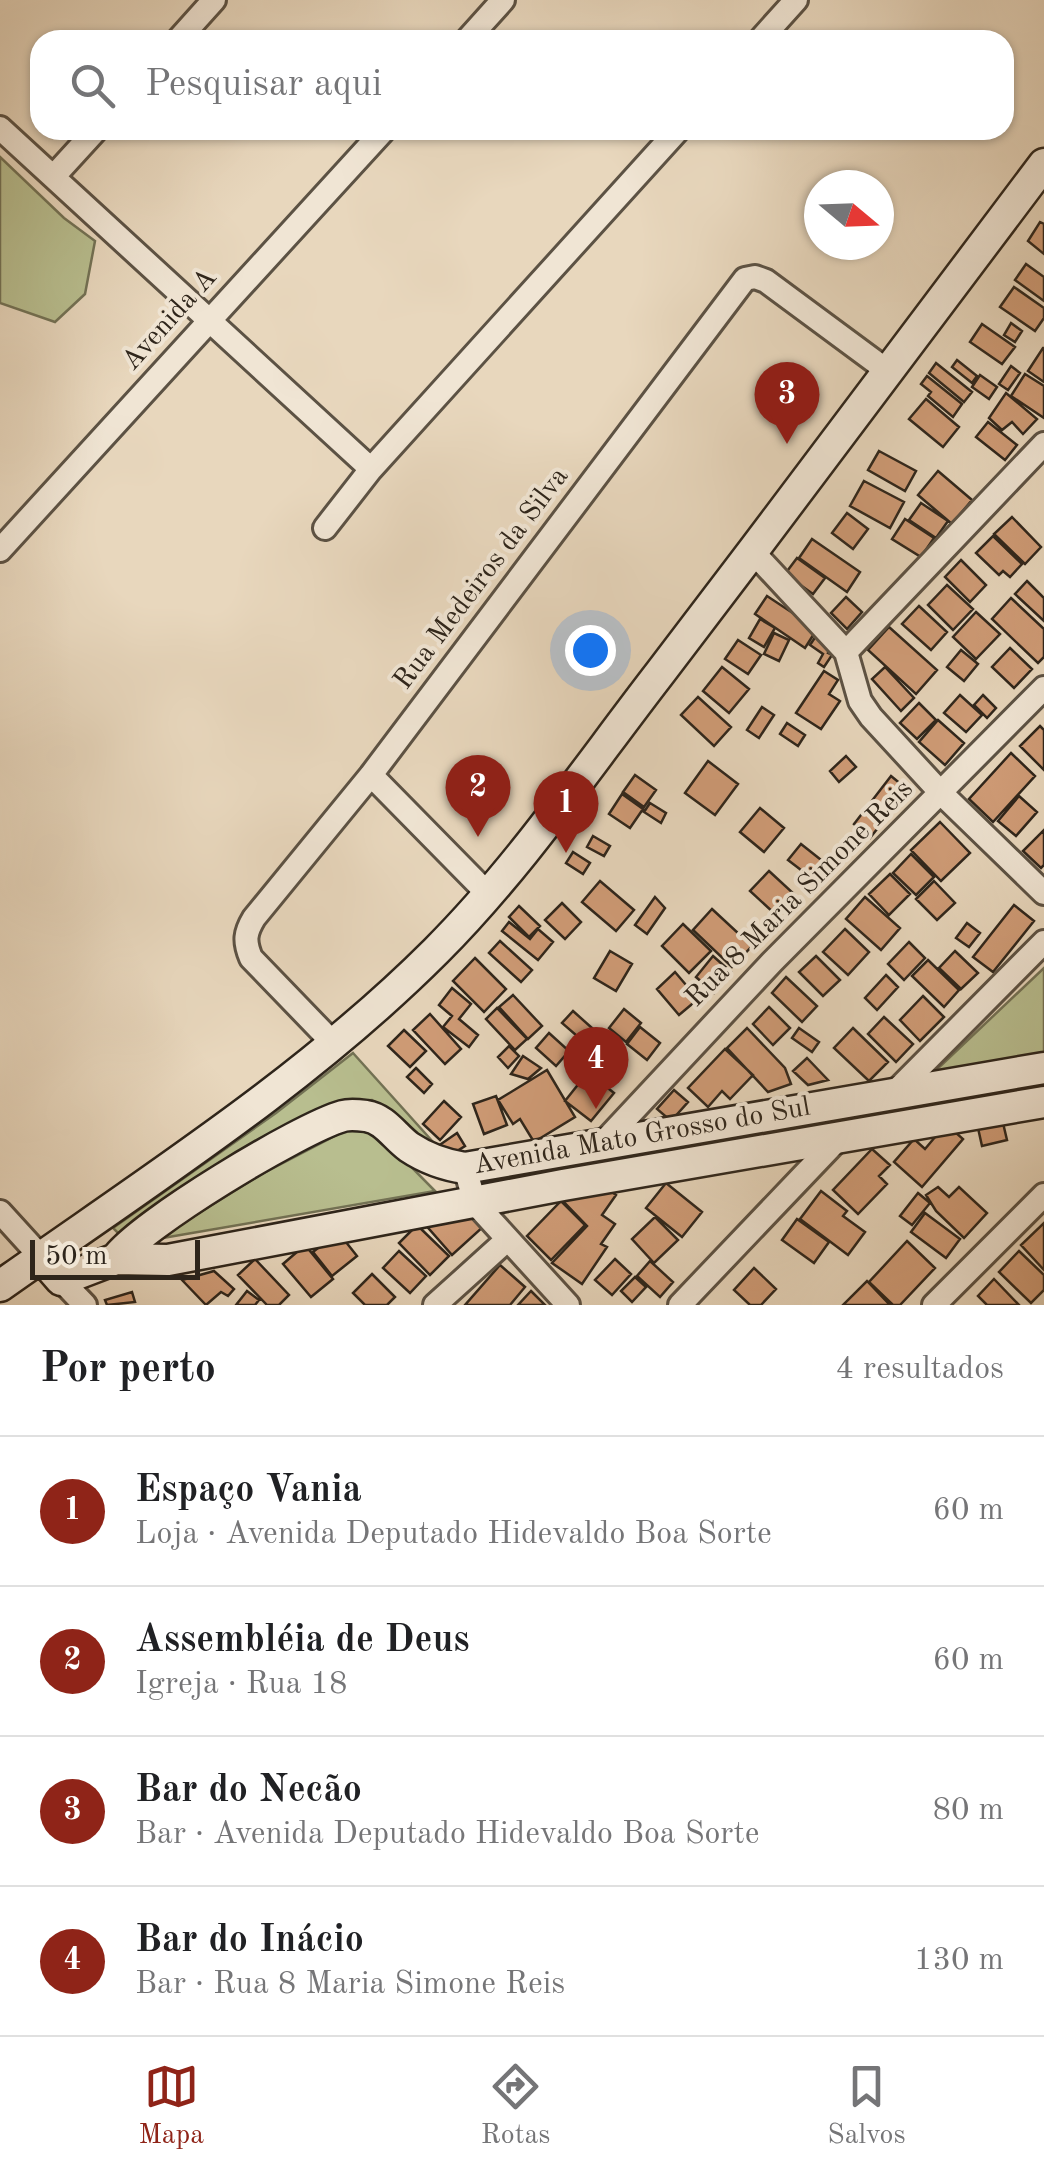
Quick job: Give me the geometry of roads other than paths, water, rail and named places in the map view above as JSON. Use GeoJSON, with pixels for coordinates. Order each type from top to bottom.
{"type":"FeatureCollection","features":[{"type":"Feature","properties":{"kind":"main road"},"geometry":{"type":"LineString","coordinates":[[0,1286],[51,1268],[158,1177],[335,1045],[439,948],[488,894],[753,552],[1044,164]]}},
{"type":"Feature","properties":{"kind":"main road","name":"Avenida Mato Grosso do Sul"},"geometry":{"type":"LineString","coordinates":[[116,1259],[135,1237],[217,1184],[326,1122],[348,1114],[372,1117],[394,1131],[406,1145],[438,1164],[466,1168],[1044,1068]]}},
{"type":"Feature","properties":{"kind":"main road","name":"Avenida Mato Grosso do Sul"},"geometry":{"type":"LineString","coordinates":[[51,1268],[116,1259],[168,1260],[1044,1102]]}},
{"type":"Feature","properties":{"kind":"street"},"geometry":{"type":"LineString","coordinates":[[187,30],[214,0]]}},
{"type":"Feature","properties":{"kind":"street"},"geometry":{"type":"LineString","coordinates":[[476,30],[503,0]]}},
{"type":"Feature","properties":{"kind":"street"},"geometry":{"type":"LineString","coordinates":[[769,30],[796,0]]}},
{"type":"Feature","properties":{"kind":"street"},"geometry":{"type":"LineString","coordinates":[[0,128],[370,469]]}},
{"type":"Feature","properties":{"kind":"street"},"geometry":{"type":"LineString","coordinates":[[54,176],[87,140]]}},
{"type":"Feature","properties":{"kind":"street","name":"Avenida A"},"geometry":{"type":"LineString","coordinates":[[0,550],[375,140]]}},
{"type":"Feature","properties":{"kind":"street"},"geometry":{"type":"LineString","coordinates":[[325,528],[370,469],[669,140]]}},
{"type":"Feature","properties":{"kind":"street","name":"Rua Medeiros da Silva"},"geometry":{"type":"LineString","coordinates":[[335,1045],[251,958],[245,932],[371,774],[745,280],[766,280],[888,372]]}},
{"type":"Feature","properties":{"kind":"street"},"geometry":{"type":"LineString","coordinates":[[846,652],[1044,444]]}},
{"type":"Feature","properties":{"kind":"street"},"geometry":{"type":"LineString","coordinates":[[753,552],[846,652],[860,700],[871,717],[942,794],[1044,893]]}},
{"type":"Feature","properties":{"kind":"street","name":"Rua 8 Maria Simone Reis"},"geometry":{"type":"LineString","coordinates":[[600,1145],[772,962],[1044,688]]}},
{"type":"Feature","properties":{"kind":"street"},"geometry":{"type":"LineString","coordinates":[[371,774],[488,894]]}},
{"type":"Feature","properties":{"kind":"street"},"geometry":{"type":"LineString","coordinates":[[894,1093],[1044,942]]}},
{"type":"Feature","properties":{"kind":"street"},"geometry":{"type":"LineString","coordinates":[[680,1305],[840,1136]]}},
{"type":"Feature","properties":{"kind":"street"},"geometry":{"type":"LineString","coordinates":[[466,1168],[475,1203],[568,1305]]}},
{"type":"Feature","properties":{"kind":"street"},"geometry":{"type":"LineString","coordinates":[[934,1305],[1044,1195]]}},
{"type":"Feature","properties":{"kind":"street"},"geometry":{"type":"LineString","coordinates":[[0,1212],[85,1305]]}},
{"type":"Feature","properties":{"kind":"street"},"geometry":{"type":"LineString","coordinates":[[435,1305],[507,1240]]}},
{"type":"Feature","properties":{"kind":"place","name":"Bar do Necão"},"geometry":{"type":"Point","coordinates":[787,444]}},
{"type":"Feature","properties":{"kind":"place","name":"Assembléia de Deus"},"geometry":{"type":"Point","coordinates":[478,837]}},
{"type":"Feature","properties":{"kind":"place","name":"Espaço Vania"},"geometry":{"type":"Point","coordinates":[566,853]}},
{"type":"Feature","properties":{"kind":"place","name":"Bar do Inácio"},"geometry":{"type":"Point","coordinates":[596,1109]}}]}
